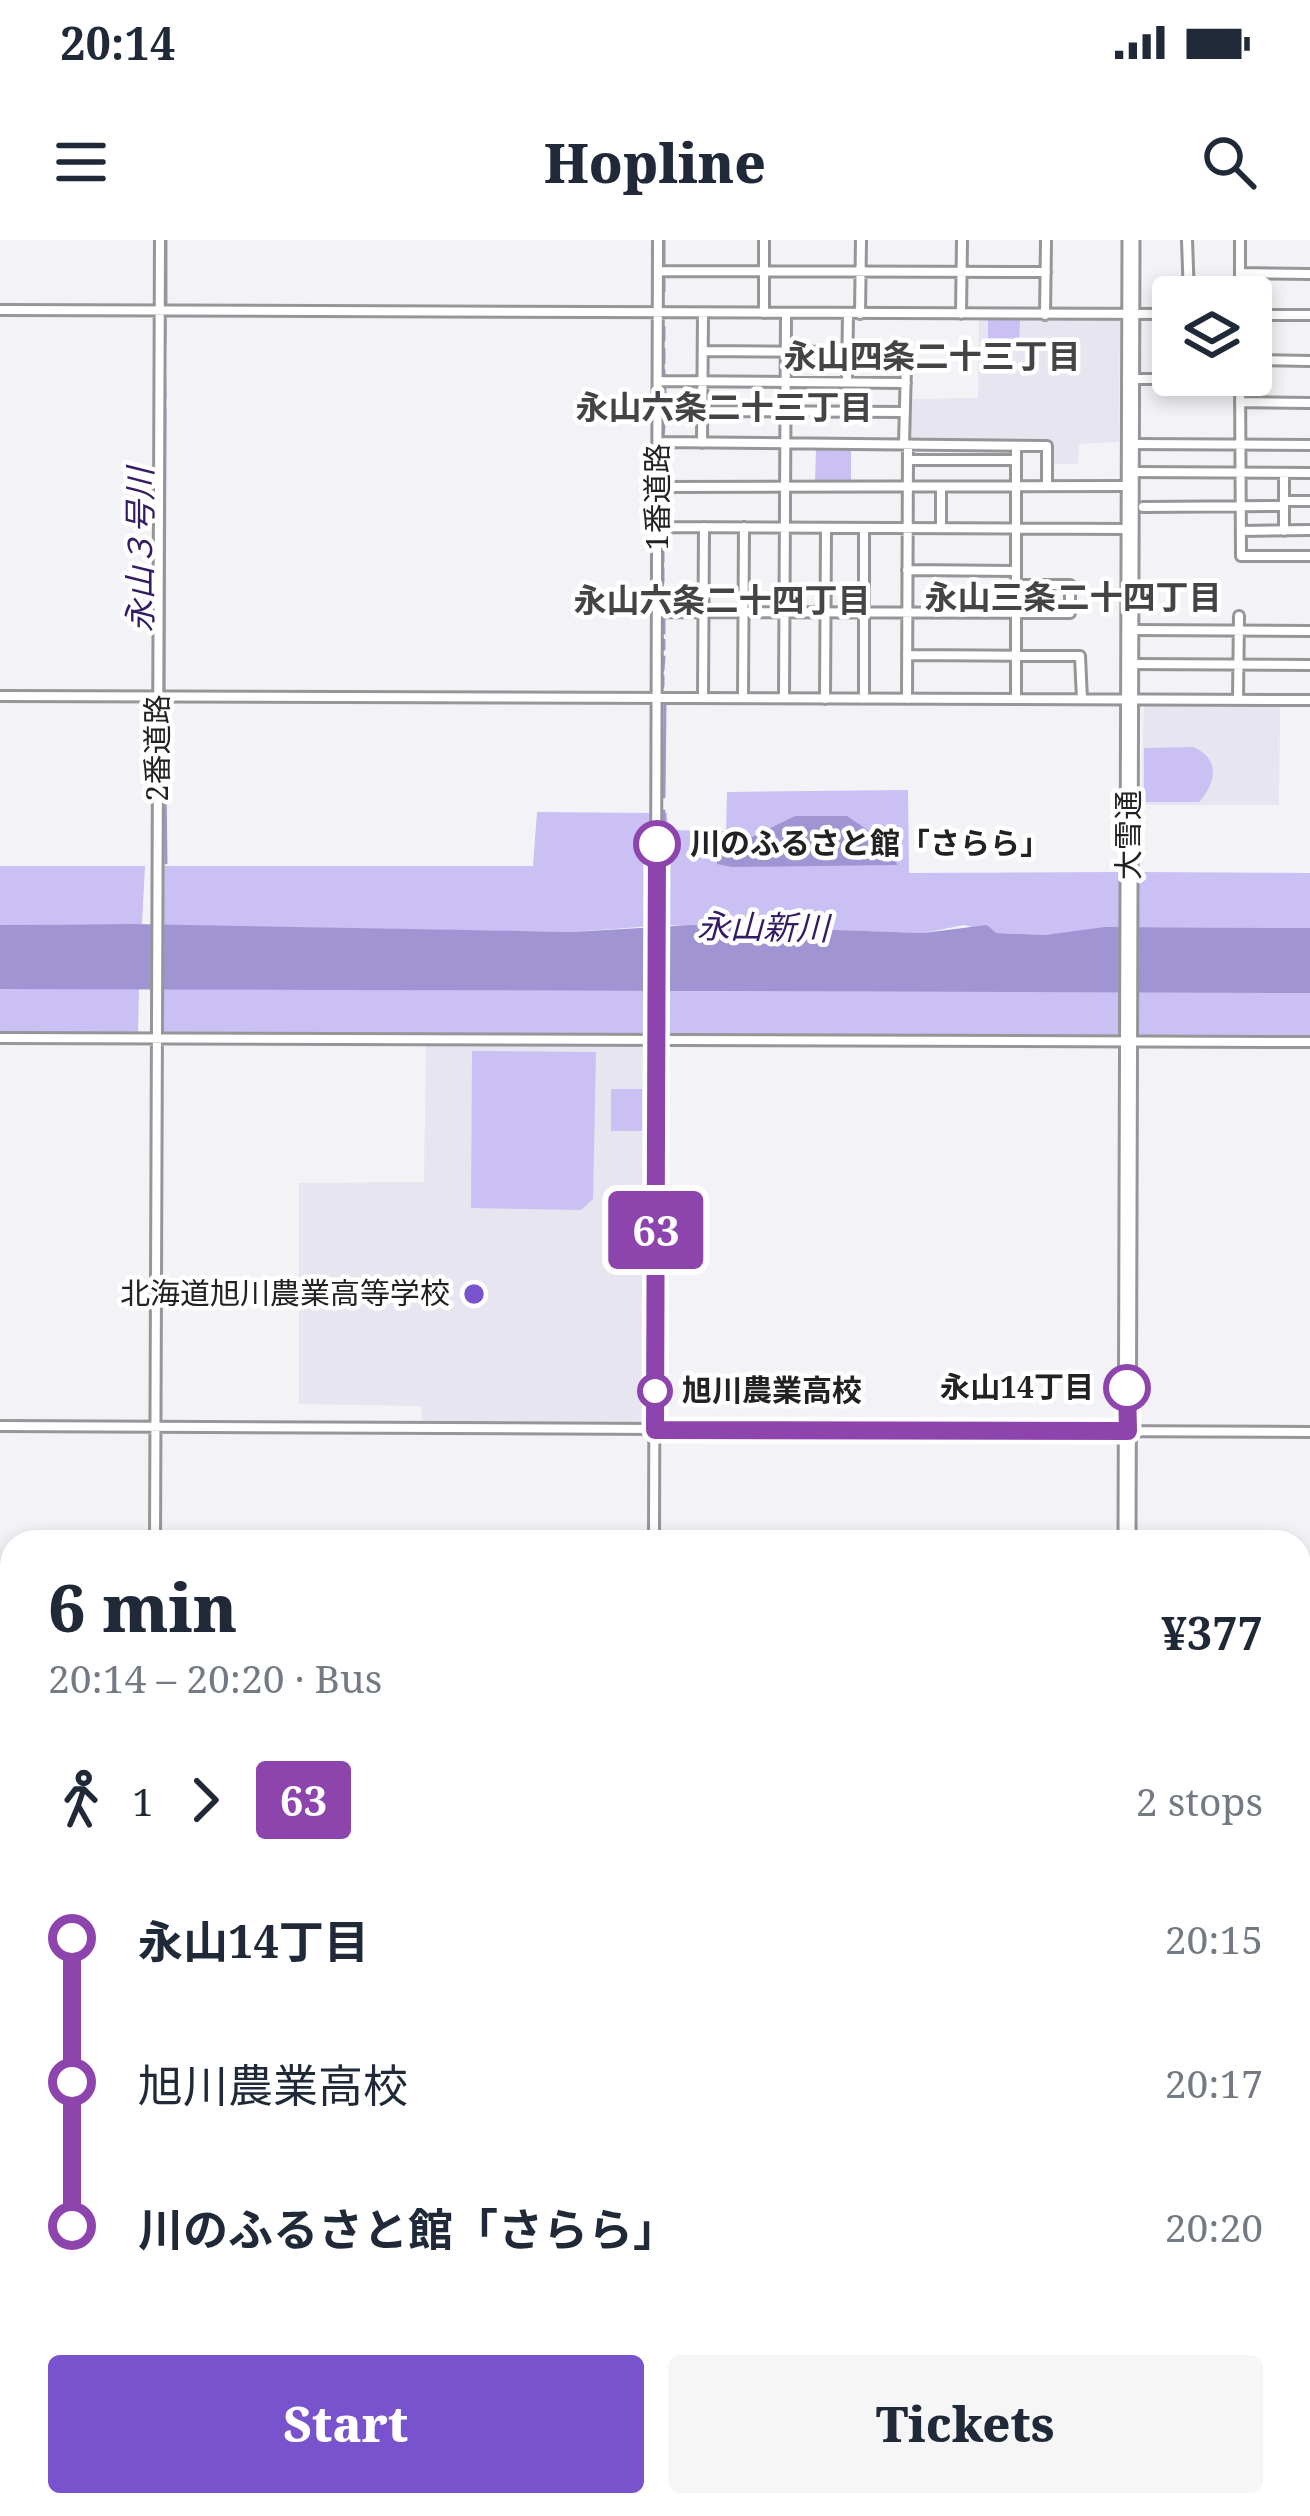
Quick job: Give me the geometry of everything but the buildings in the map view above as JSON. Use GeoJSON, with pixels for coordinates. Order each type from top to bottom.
{"type":"FeatureCollection","features":[{"type":"Feature","properties":{"kind":"highway","name":"大雪通"},"geometry":{"type":"LineString","coordinates":[[1127,1530],[1131,240]]}},
{"type":"Feature","properties":{"kind":"street","name":"2番道路"},"geometry":{"type":"LineString","coordinates":[[157,1038],[160,240]]}},
{"type":"Feature","properties":{"kind":"street","name":"1番道路"},"geometry":{"type":"LineString","coordinates":[[656,1041],[658,240]]}},
{"type":"Feature","properties":{"kind":"street"},"geometry":{"type":"LineString","coordinates":[[764,240],[764,313]]}},
{"type":"Feature","properties":{"kind":"street"},"geometry":{"type":"LineString","coordinates":[[860,314],[861,240]]}},
{"type":"Feature","properties":{"kind":"street"},"geometry":{"type":"LineString","coordinates":[[961,314],[962,240]]}},
{"type":"Feature","properties":{"kind":"street"},"geometry":{"type":"LineString","coordinates":[[1046,240],[1046,314]]}},
{"type":"Feature","properties":{"kind":"street"},"geometry":{"type":"LineString","coordinates":[[1187,240],[1188,276]]}},
{"type":"Feature","properties":{"kind":"street"},"geometry":{"type":"LineString","coordinates":[[1240,240],[1240,273],[1310,274]]}},
{"type":"Feature","properties":{"kind":"street"},"geometry":{"type":"LineString","coordinates":[[658,271],[1046,272]]}},
{"type":"Feature","properties":{"kind":"street"},"geometry":{"type":"LineString","coordinates":[[0,310],[1152,314]]}},
{"type":"Feature","properties":{"kind":"street"},"geometry":{"type":"LineString","coordinates":[[702,443],[703,313]]}},
{"type":"Feature","properties":{"kind":"street"},"geometry":{"type":"LineString","coordinates":[[784,698],[787,314]]}},
{"type":"Feature","properties":{"kind":"street"},"geometry":{"type":"LineString","coordinates":[[847,381],[848,314]]}},
{"type":"Feature","properties":{"kind":"street"},"geometry":{"type":"LineString","coordinates":[[1272,315],[1310,315]]}},
{"type":"Feature","properties":{"kind":"street"},"geometry":{"type":"LineString","coordinates":[[703,351],[848,352]]}},
{"type":"Feature","properties":{"kind":"street"},"geometry":{"type":"LineString","coordinates":[[1272,360],[1310,361]]}},
{"type":"Feature","properties":{"kind":"street"},"geometry":{"type":"LineString","coordinates":[[906,366],[907,699]]}},
{"type":"Feature","properties":{"kind":"street"},"geometry":{"type":"LineString","coordinates":[[1130,380],[1152,379]]}},
{"type":"Feature","properties":{"kind":"street"},"geometry":{"type":"LineString","coordinates":[[658,381],[906,383]]}},
{"type":"Feature","properties":{"kind":"street"},"geometry":{"type":"LineString","coordinates":[[1240,396],[1241,556],[1310,556]]}},
{"type":"Feature","properties":{"kind":"street"},"geometry":{"type":"LineString","coordinates":[[1240,403],[1310,403]]}},
{"type":"Feature","properties":{"kind":"street"},"geometry":{"type":"LineString","coordinates":[[703,411],[905,412]]}},
{"type":"Feature","properties":{"kind":"street"},"geometry":{"type":"LineString","coordinates":[[658,442],[1047,446],[1047,486]]}},
{"type":"Feature","properties":{"kind":"street"},"geometry":{"type":"LineString","coordinates":[[1130,444],[1310,445]]}},
{"type":"Feature","properties":{"kind":"street"},"geometry":{"type":"LineString","coordinates":[[1016,446],[1016,699]]}},
{"type":"Feature","properties":{"kind":"street"},"geometry":{"type":"LineString","coordinates":[[908,460],[1016,460]]}},
{"type":"Feature","properties":{"kind":"street"},"geometry":{"type":"LineString","coordinates":[[658,487],[1047,486],[1310,473]]}},
{"type":"Feature","properties":{"kind":"street"},"geometry":{"type":"LineString","coordinates":[[1284,474],[1285,531]]}},
{"type":"Feature","properties":{"kind":"street"},"geometry":{"type":"LineString","coordinates":[[940,528],[941,487]]}},
{"type":"Feature","properties":{"kind":"street"},"geometry":{"type":"LineString","coordinates":[[1143,507],[1310,501]]}},
{"type":"Feature","properties":{"kind":"street"},"geometry":{"type":"LineString","coordinates":[[658,527],[1130,529]]}},
{"type":"Feature","properties":{"kind":"street"},"geometry":{"type":"LineString","coordinates":[[703,698],[704,527]]}},
{"type":"Feature","properties":{"kind":"street"},"geometry":{"type":"LineString","coordinates":[[743,698],[744,527]]}},
{"type":"Feature","properties":{"kind":"street"},"geometry":{"type":"LineString","coordinates":[[825,698],[826,528]]}},
{"type":"Feature","properties":{"kind":"street"},"geometry":{"type":"LineString","coordinates":[[864,528],[865,699]]}},
{"type":"Feature","properties":{"kind":"street"},"geometry":{"type":"LineString","coordinates":[[1241,531],[1310,530]]}},
{"type":"Feature","properties":{"kind":"street"},"geometry":{"type":"LineString","coordinates":[[907,570],[1016,571]]}},
{"type":"Feature","properties":{"kind":"street"},"geometry":{"type":"LineString","coordinates":[[658,612],[1070,613],[1070,585],[1016,585]]}},
{"type":"Feature","properties":{"kind":"street"},"geometry":{"type":"LineString","coordinates":[[1238,700],[1240,616]]}},
{"type":"Feature","properties":{"kind":"street"},"geometry":{"type":"LineString","coordinates":[[1130,631],[1310,631]]}},
{"type":"Feature","properties":{"kind":"street"},"geometry":{"type":"LineString","coordinates":[[907,655],[1080,656],[1082,699]]}},
{"type":"Feature","properties":{"kind":"street"},"geometry":{"type":"LineString","coordinates":[[1130,664],[1310,665]]}},
{"type":"Feature","properties":{"kind":"street"},"geometry":{"type":"LineString","coordinates":[[0,696],[1310,700]]}},
{"type":"Feature","properties":{"kind":"street"},"geometry":{"type":"LineString","coordinates":[[0,1037],[1310,1042]]}},
{"type":"Feature","properties":{"kind":"street"},"geometry":{"type":"LineString","coordinates":[[155,1530],[157,1038]]}},
{"type":"Feature","properties":{"kind":"street"},"geometry":{"type":"LineString","coordinates":[[654,1530],[656,1041]]}},
{"type":"Feature","properties":{"kind":"street"},"geometry":{"type":"LineString","coordinates":[[0,1426],[1310,1432]]}},
{"type":"Feature","properties":{"kind":"shaded area"},"geometry":{"type":"Polygon","coordinates":[[[979,318],[1120,318],[1119,442],[1079,444],[1078,464],[1049,464],[1050,444],[909,443],[909,399],[978,398],[979,318]]]}},
{"type":"Feature","properties":{"kind":"shaded area"},"geometry":{"type":"Polygon","coordinates":[[[988,320],[1020,320],[1019,346],[988,346],[988,320]]]}},
{"type":"Feature","properties":{"kind":"shaded area"},"geometry":{"type":"Polygon","coordinates":[[[816,447],[851,447],[851,484],[815,484],[816,447]]]}},
{"type":"Feature","properties":{"kind":"shaded area"},"geometry":{"type":"Polygon","coordinates":[[[1144,706],[1280,706],[1279,805],[1141,805],[1144,706]]]}},
{"type":"Feature","properties":{"kind":"shaded area"},"geometry":{"type":"Polygon","coordinates":[[[1193,747],[1208,758],[1213,772],[1199,802],[1144,802],[1144,748],[1193,747]]]}},
{"type":"Feature","properties":{"kind":"shaded area"},"geometry":{"type":"Polygon","coordinates":[[[908,790],[909,873],[1125,872],[1124,927],[1045,935],[996,933],[964,925],[924,933],[663,925],[662,813],[667,813],[668,830],[726,831],[727,792],[908,790]]]}},
{"type":"Feature","properties":{"kind":"shaded area"},"geometry":{"type":"Polygon","coordinates":[[[537,812],[653,813],[653,926],[572,932],[152,925],[153,866],[533,866],[537,812]]]}},
{"type":"Feature","properties":{"kind":"shaded area"},"geometry":{"type":"Polygon","coordinates":[[[795,816],[847,816],[891,840],[897,865],[717,864],[718,848],[736,845],[795,816]]]}},
{"type":"Feature","properties":{"kind":"shaded area"},"geometry":{"type":"Polygon","coordinates":[[[0,866],[145,866],[142,924],[0,925],[0,866]]]}},
{"type":"Feature","properties":{"kind":"shaded area"},"geometry":{"type":"Polygon","coordinates":[[[1134,872],[1310,873],[1310,928],[1135,927],[1134,872]]]}},
{"type":"Feature","properties":{"kind":"shaded area"},"geometry":{"type":"Polygon","coordinates":[[[0,925],[572,932],[691,925],[923,933],[987,925],[996,933],[1045,935],[1105,927],[1310,928],[1310,993],[0,989],[0,925]]]}},
{"type":"Feature","properties":{"kind":"shaded area"},"geometry":{"type":"Polygon","coordinates":[[[0,989],[139,989],[138,1038],[0,1038],[0,989]]]}},
{"type":"Feature","properties":{"kind":"shaded area"},"geometry":{"type":"Polygon","coordinates":[[[164,989],[652,991],[652,1041],[163,1038],[164,989]]]}},
{"type":"Feature","properties":{"kind":"shaded area"},"geometry":{"type":"Polygon","coordinates":[[[662,991],[1126,992],[1124,1041],[660,1041],[662,991]]]}},
{"type":"Feature","properties":{"kind":"shaded area"},"geometry":{"type":"Polygon","coordinates":[[[1134,992],[1310,993],[1310,1040],[1132,1042],[1134,992]]]}},
{"type":"Feature","properties":{"kind":"shaded area","name":"北海道旭川農業高等学校"},"geometry":{"type":"Polygon","coordinates":[[[426,1045],[650,1047],[648,1423],[422,1422],[421,1406],[299,1404],[299,1183],[424,1182],[426,1045]]]}},
{"type":"Feature","properties":{"kind":"shaded area"},"geometry":{"type":"Polygon","coordinates":[[[472,1051],[596,1052],[593,1199],[581,1210],[471,1208],[472,1051]]]}},
{"type":"Feature","properties":{"kind":"shaded area"},"geometry":{"type":"Polygon","coordinates":[[[611,1089],[642,1089],[642,1131],[611,1131],[611,1089]]]}},
{"type":"Feature","properties":{"kind":"waterway","name":"永山３号川"},"geometry":{"type":"LineString","coordinates":[[166,240],[166,306]]}},
{"type":"Feature","properties":{"kind":"waterway"},"geometry":{"type":"LineString","coordinates":[[664,240],[664,266]]}},
{"type":"Feature","properties":{"kind":"waterway"},"geometry":{"type":"LineString","coordinates":[[664,275],[664,291]]}},
{"type":"Feature","properties":{"kind":"waterway","name":"永山３号川"},"geometry":{"type":"LineString","coordinates":[[165,316],[165,342]]}},
{"type":"Feature","properties":{"kind":"waterway"},"geometry":{"type":"LineString","coordinates":[[664,327],[664,340]]}},
{"type":"Feature","properties":{"kind":"waterway"},"geometry":{"type":"LineString","coordinates":[[664,349],[664,363]]}},
{"type":"Feature","properties":{"kind":"waterway","name":"永山３号川"},"geometry":{"type":"LineString","coordinates":[[164,351],[165,398]]}},
{"type":"Feature","properties":{"kind":"waterway"},"geometry":{"type":"LineString","coordinates":[[664,370],[664,375]]}},
{"type":"Feature","properties":{"kind":"waterway"},"geometry":{"type":"LineString","coordinates":[[665,385],[665,397]]}},
{"type":"Feature","properties":{"kind":"waterway","name":"永山３号川"},"geometry":{"type":"LineString","coordinates":[[164,691],[165,408]]}},
{"type":"Feature","properties":{"kind":"waterway"},"geometry":{"type":"LineString","coordinates":[[664,417],[665,409]]}},
{"type":"Feature","properties":{"kind":"waterway"},"geometry":{"type":"LineString","coordinates":[[663,436],[664,426]]}},
{"type":"Feature","properties":{"kind":"waterway"},"geometry":{"type":"LineString","coordinates":[[663,447],[664,482]]}},
{"type":"Feature","properties":{"kind":"waterway"},"geometry":{"type":"LineString","coordinates":[[663,519],[664,491]]}},
{"type":"Feature","properties":{"kind":"waterway"},"geometry":{"type":"LineString","coordinates":[[663,535],[663,545]]}},
{"type":"Feature","properties":{"kind":"waterway"},"geometry":{"type":"LineString","coordinates":[[663,551],[663,562]]}},
{"type":"Feature","properties":{"kind":"waterway"},"geometry":{"type":"LineString","coordinates":[[663,568],[663,582]]}},
{"type":"Feature","properties":{"kind":"waterway"},"geometry":{"type":"LineString","coordinates":[[663,598],[663,605]]}},
{"type":"Feature","properties":{"kind":"waterway"},"geometry":{"type":"LineString","coordinates":[[664,619],[664,633]]}},
{"type":"Feature","properties":{"kind":"waterway"},"geometry":{"type":"LineString","coordinates":[[664,640],[664,649]]}},
{"type":"Feature","properties":{"kind":"waterway"},"geometry":{"type":"LineString","coordinates":[[663,670],[664,657]]}},
{"type":"Feature","properties":{"kind":"waterway"},"geometry":{"type":"LineString","coordinates":[[663,676],[663,686]]}},
{"type":"Feature","properties":{"kind":"waterway","name":"永山３号川"},"geometry":{"type":"LineString","coordinates":[[164,701],[166,863]]}},
{"type":"Feature","properties":{"kind":"waterway"},"geometry":{"type":"LineString","coordinates":[[664,797],[665,702]]}},
{"type":"Feature","properties":{"kind":"waterway"},"geometry":{"type":"LineString","coordinates":[[664,811],[666,852]]}},
{"type":"Feature","properties":{"kind":"bus line","name":"63"},"geometry":{"type":"LineString","coordinates":[[657,844],[655,1430],[1128,1431],[1127,1388]]}},
{"type":"Feature","properties":{"kind":"place","name":"川のふるさと館「さらら」"},"geometry":{"type":"Point","coordinates":[657,844]}},
{"type":"Feature","properties":{"kind":"place","name":"北海道旭川農業高等学校"},"geometry":{"type":"Point","coordinates":[474,1294]}},
{"type":"Feature","properties":{"kind":"place","name":"永山14丁目"},"geometry":{"type":"Point","coordinates":[1127,1388]}},
{"type":"Feature","properties":{"kind":"place","name":"旭川農業高校"},"geometry":{"type":"Point","coordinates":[655,1391]}},
{"type":"Feature","properties":{"kind":"district","name":"永山四条二十三丁目"},"geometry":{"type":"Point","coordinates":[932,356]}},
{"type":"Feature","properties":{"kind":"district","name":"永山六条二十三丁目"},"geometry":{"type":"Point","coordinates":[724,407]}},
{"type":"Feature","properties":{"kind":"district","name":"永山三条二十四丁目"},"geometry":{"type":"Point","coordinates":[1073,597]}},
{"type":"Feature","properties":{"kind":"district","name":"永山六条二十四丁目"},"geometry":{"type":"Point","coordinates":[722,600]}},
{"type":"Feature","properties":{"kind":"water label","name":"永山新川"},"geometry":{"type":"Point","coordinates":[763,927]}}]}
